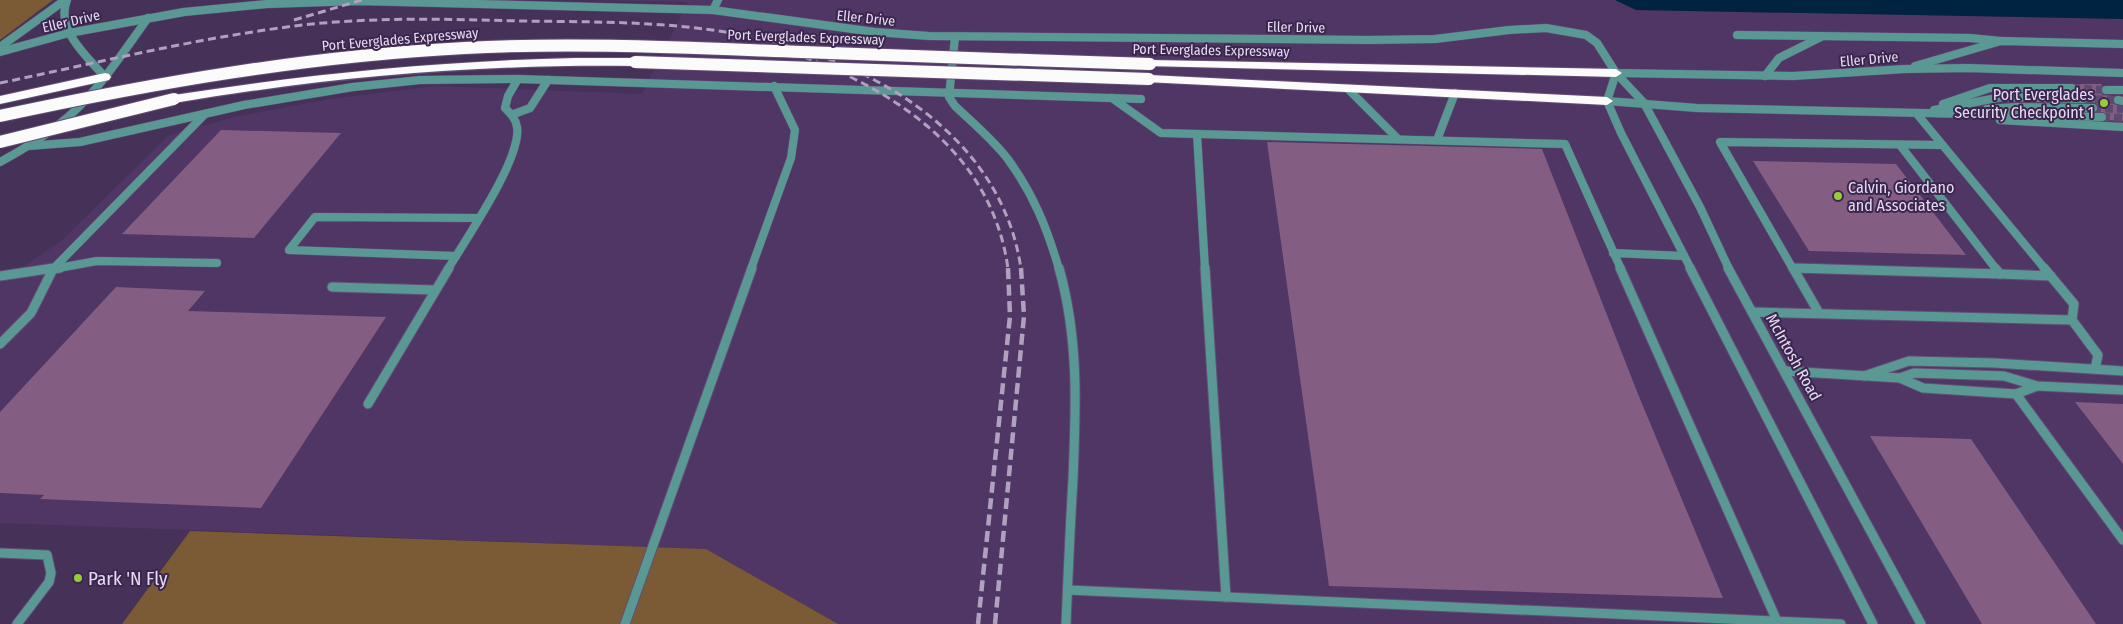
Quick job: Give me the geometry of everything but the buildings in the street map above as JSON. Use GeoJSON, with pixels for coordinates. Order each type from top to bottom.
{"type":"FeatureCollection","features":[{"type":"Feature","properties":{"kind":"highway","name":"Port Everglades Expressway"},"geometry":{"type":"LineString","coordinates":[[0,116],[135,88],[229,72],[340,58],[465,48],[525,46],[630,46],[1150,64],[1616,73]]}},
{"type":"Feature","properties":{"kind":"highway","name":"Port Everglades Expressway"},"geometry":{"type":"LineString","coordinates":[[0,134],[42,124],[239,88],[370,71],[536,62],[635,62],[1149,79],[1606,101]]}},
{"type":"Feature","properties":{"kind":"highway"},"geometry":{"type":"LineString","coordinates":[[0,100],[105,77]]}},
{"type":"Feature","properties":{"kind":"highway"},"geometry":{"type":"LineString","coordinates":[[0,142],[174,99]]}},
{"type":"Feature","properties":{"kind":"street"},"geometry":{"type":"LineString","coordinates":[[66,0],[63,12],[69,33],[105,77]]}},
{"type":"Feature","properties":{"kind":"street"},"geometry":{"type":"LineString","coordinates":[[0,47],[66,0]]}},
{"type":"Feature","properties":{"kind":"street"},"geometry":{"type":"LineString","coordinates":[[713,10],[718,0]]}},
{"type":"Feature","properties":{"kind":"street","name":"Eller Drive"},"geometry":{"type":"LineString","coordinates":[[0,52],[69,33],[148,18],[236,6],[320,1],[713,10],[752,14],[864,32],[955,36],[1391,40],[1442,38],[1509,30],[1555,28],[1576,32],[1593,39],[1604,51],[1616,73],[1644,104]]}},
{"type":"Feature","properties":{"kind":"street"},"geometry":{"type":"LineString","coordinates":[[0,162],[28,146],[75,110],[105,77],[148,18]]}},
{"type":"Feature","properties":{"kind":"street"},"geometry":{"type":"LineString","coordinates":[[1737,35],[1970,38],[2001,41],[2123,44]]}},
{"type":"Feature","properties":{"kind":"street"},"geometry":{"type":"LineString","coordinates":[[955,36],[948,92],[954,106],[990,139],[1006,157],[1029,191],[1048,231],[1063,283],[1076,371],[1076,409],[1066,624]]}},
{"type":"Feature","properties":{"kind":"street"},"geometry":{"type":"LineString","coordinates":[[1765,76],[1779,58],[1786,53],[1824,36]]}},
{"type":"Feature","properties":{"kind":"street"},"geometry":{"type":"LineString","coordinates":[[1905,69],[1950,54],[2001,41]]}},
{"type":"Feature","properties":{"kind":"street","name":"Eller Drive"},"geometry":{"type":"LineString","coordinates":[[1616,73],[1820,76],[1905,69],[1968,68],[2123,73]]}},
{"type":"Feature","properties":{"kind":"street"},"geometry":{"type":"LineString","coordinates":[[1616,73],[1606,101],[1873,624]]}},
{"type":"Feature","properties":{"kind":"street"},"geometry":{"type":"LineString","coordinates":[[28,146],[90,140],[279,98],[390,83],[452,79],[774,86],[1141,99]]}},
{"type":"Feature","properties":{"kind":"street"},"geometry":{"type":"LineString","coordinates":[[368,404],[508,168],[520,133],[514,114],[505,108],[508,96],[518,79]]}},
{"type":"Feature","properties":{"kind":"street"},"geometry":{"type":"LineString","coordinates":[[514,114],[530,108],[548,80]]}},
{"type":"Feature","properties":{"kind":"street"},"geometry":{"type":"LineString","coordinates":[[625,624],[791,158],[795,130],[774,86]]}},
{"type":"Feature","properties":{"kind":"street"},"geometry":{"type":"LineString","coordinates":[[1917,114],[1990,88],[2072,88]]}},
{"type":"Feature","properties":{"kind":"street"},"geometry":{"type":"LineString","coordinates":[[1348,90],[1398,139]]}},
{"type":"Feature","properties":{"kind":"street"},"geometry":{"type":"LineString","coordinates":[[2106,90],[2123,90]]}},
{"type":"Feature","properties":{"kind":"street"},"geometry":{"type":"LineString","coordinates":[[1437,140],[1455,93]]}},
{"type":"Feature","properties":{"kind":"street"},"geometry":{"type":"LineString","coordinates":[[1917,114],[2002,97],[2083,99]]}},
{"type":"Feature","properties":{"kind":"street"},"geometry":{"type":"LineString","coordinates":[[1112,98],[1161,133],[1565,144],[1777,621]]}},
{"type":"Feature","properties":{"kind":"street"},"geometry":{"type":"LineString","coordinates":[[1606,101],[1697,108],[2102,117]]}},
{"type":"Feature","properties":{"kind":"street","name":"McIntosh Road"},"geometry":{"type":"LineString","coordinates":[[1644,104],[1700,207],[1729,270],[1921,624]]}},
{"type":"Feature","properties":{"kind":"street"},"geometry":{"type":"LineString","coordinates":[[1917,114],[2017,107],[2093,108]]}},
{"type":"Feature","properties":{"kind":"street"},"geometry":{"type":"LineString","coordinates":[[0,344],[31,313],[53,269],[205,114]]}},
{"type":"Feature","properties":{"kind":"street"},"geometry":{"type":"LineString","coordinates":[[1917,114],[2123,127]]}},
{"type":"Feature","properties":{"kind":"street"},"geometry":{"type":"LineString","coordinates":[[1917,114],[2074,304],[2072,320],[2098,355],[2095,369]]}},
{"type":"Feature","properties":{"kind":"street"},"geometry":{"type":"LineString","coordinates":[[1197,134],[1226,597]]}},
{"type":"Feature","properties":{"kind":"street"},"geometry":{"type":"LineString","coordinates":[[1819,313],[1720,142],[1942,145]]}},
{"type":"Feature","properties":{"kind":"street"},"geometry":{"type":"LineString","coordinates":[[1900,145],[2000,274]]}},
{"type":"Feature","properties":{"kind":"street"},"geometry":{"type":"LineString","coordinates":[[456,256],[290,250],[315,217],[478,218]]}},
{"type":"Feature","properties":{"kind":"street"},"geometry":{"type":"LineString","coordinates":[[1613,253],[1684,256]]}},
{"type":"Feature","properties":{"kind":"street"},"geometry":{"type":"LineString","coordinates":[[0,276],[98,262],[217,263]]}},
{"type":"Feature","properties":{"kind":"street"},"geometry":{"type":"LineString","coordinates":[[1793,268],[2051,276]]}},
{"type":"Feature","properties":{"kind":"street"},"geometry":{"type":"LineString","coordinates":[[332,287],[435,290]]}},
{"type":"Feature","properties":{"kind":"street"},"geometry":{"type":"LineString","coordinates":[[1752,312],[2072,320]]}},
{"type":"Feature","properties":{"kind":"street"},"geometry":{"type":"LineString","coordinates":[[1864,376],[1909,361],[1994,363],[2123,371]]}},
{"type":"Feature","properties":{"kind":"street"},"geometry":{"type":"LineString","coordinates":[[1784,371],[1900,378],[1923,388],[2016,394],[2037,386]]}},
{"type":"Feature","properties":{"kind":"street"},"geometry":{"type":"LineString","coordinates":[[1900,378],[1914,373],[2004,376],[2037,386],[2123,390]]}},
{"type":"Feature","properties":{"kind":"street"},"geometry":{"type":"LineString","coordinates":[[2016,394],[2123,540]]}},
{"type":"Feature","properties":{"kind":"street"},"geometry":{"type":"LineString","coordinates":[[0,553],[47,555],[51,573],[49,582],[17,624]]}},
{"type":"Feature","properties":{"kind":"street"},"geometry":{"type":"LineString","coordinates":[[1068,590],[1841,624]]}},
{"type":"Feature","properties":{"kind":"shaded area"},"geometry":{"type":"Polygon","coordinates":[[[0,0],[53,0],[0,40],[0,0]]]}},
{"type":"Feature","properties":{"kind":"shaded area"},"geometry":{"type":"Polygon","coordinates":[[[584,0],[1615,0],[1636,10],[2123,19],[2123,624],[838,624],[706,549],[0,523],[0,282],[61,241],[169,135],[234,117],[329,99],[436,86],[642,94],[688,2],[584,0]]]}},
{"type":"Feature","properties":{"kind":"shaded area"},"geometry":{"type":"Polygon","coordinates":[[[190,531],[706,549],[838,624],[122,624],[190,531]]]}},
{"type":"Feature","properties":{"kind":"water"},"geometry":{"type":"Polygon","coordinates":[[[1615,0],[2123,0],[2123,19],[1636,10],[1615,0]]]}},
{"type":"Feature","properties":{"kind":"tunnel"},"geometry":{"type":"LineString","coordinates":[[2072,88],[2106,90]]}},
{"type":"Feature","properties":{"kind":"tunnel"},"geometry":{"type":"LineString","coordinates":[[2083,99],[2118,100]]}},
{"type":"Feature","properties":{"kind":"tunnel"},"geometry":{"type":"LineString","coordinates":[[2093,108],[2123,109]]}},
{"type":"Feature","properties":{"kind":"tunnel"},"geometry":{"type":"LineString","coordinates":[[2102,117],[2123,118]]}},
{"type":"Feature","properties":{"kind":"railway"},"geometry":{"type":"LineString","coordinates":[[294,20],[362,0]]}},
{"type":"Feature","properties":{"kind":"railway"},"geometry":{"type":"LineString","coordinates":[[0,83],[189,43],[265,30],[330,22],[412,19],[600,22],[679,26],[731,33],[779,43],[828,59],[874,80],[916,106],[954,138],[985,176],[1008,219],[1021,269]]}},
{"type":"Feature","properties":{"kind":"railway"},"geometry":{"type":"LineString","coordinates":[[804,57],[840,72],[875,90],[908,111],[937,135],[963,162],[984,194],[999,229],[1008,269]]}},
{"type":"Feature","properties":{"kind":"railway"},"geometry":{"type":"LineString","coordinates":[[978,624],[1010,316],[1008,268]]}},
{"type":"Feature","properties":{"kind":"railway"},"geometry":{"type":"LineString","coordinates":[[995,624],[1024,316],[1021,268]]}},
{"type":"Feature","properties":{"kind":"place","name":"Port Everglades Security Checkpoint 1"},"geometry":{"type":"Point","coordinates":[2104,103]}},
{"type":"Feature","properties":{"kind":"place","name":"Calvin, Giordano and Associates"},"geometry":{"type":"Point","coordinates":[1838,196]}},
{"type":"Feature","properties":{"kind":"place","name":"Park 'N Fly"},"geometry":{"type":"Point","coordinates":[78,578]}}]}
